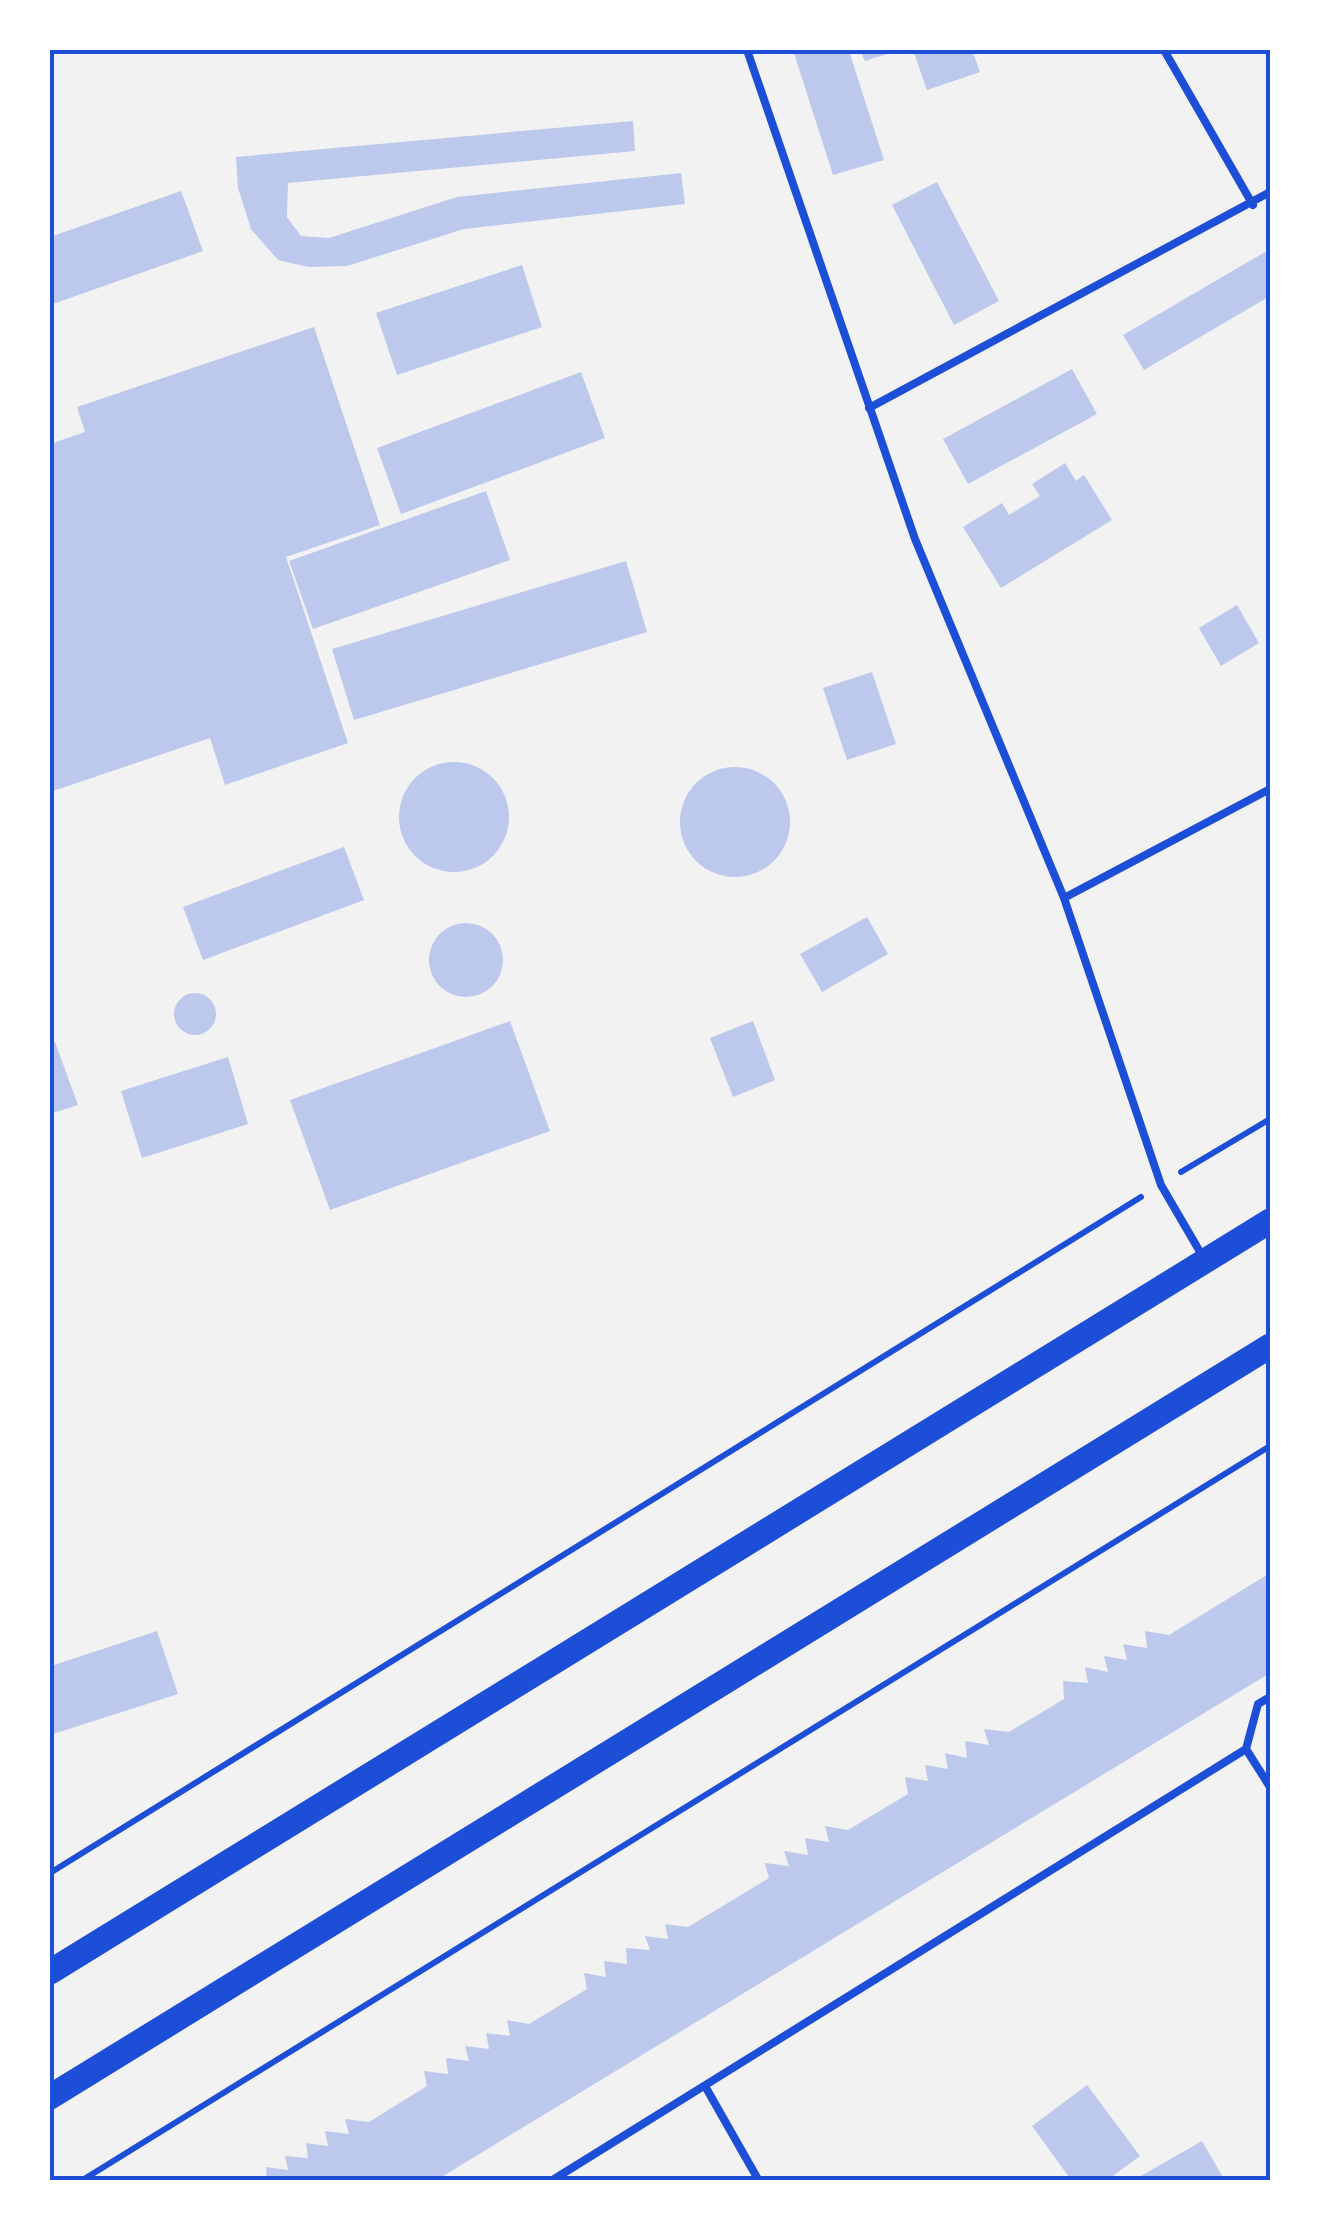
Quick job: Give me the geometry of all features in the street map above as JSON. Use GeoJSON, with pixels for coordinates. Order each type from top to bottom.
{"type":"FeatureCollection","features":[{"type":"Feature","properties":{"kind":"main road"},"geometry":{"type":"LineString","coordinates":[[50,1972],[1270,1221]]}},
{"type":"Feature","properties":{"kind":"main road"},"geometry":{"type":"LineString","coordinates":[[50,2097],[1270,1346]]}},
{"type":"Feature","properties":{"kind":"lane"},"geometry":{"type":"LineString","coordinates":[[746,50],[915,539],[1064,898],[1161,1184],[1206,1261]]}},
{"type":"Feature","properties":{"kind":"lane"},"geometry":{"type":"LineString","coordinates":[[1164,50],[1252,205]]}},
{"type":"Feature","properties":{"kind":"lane"},"geometry":{"type":"LineString","coordinates":[[868,408],[1270,192]]}},
{"type":"Feature","properties":{"kind":"lane"},"geometry":{"type":"LineString","coordinates":[[1064,898],[1270,789]]}},
{"type":"Feature","properties":{"kind":"lane"},"geometry":{"type":"LineString","coordinates":[[551,2181],[1246,1748],[1258,1704],[1270,1697]]}},
{"type":"Feature","properties":{"kind":"lane"},"geometry":{"type":"LineString","coordinates":[[1246,1748],[1270,1787]]}},
{"type":"Feature","properties":{"kind":"lane"},"geometry":{"type":"LineString","coordinates":[[705,2086],[759,2181]]}},
{"type":"Feature","properties":{"kind":"path"},"geometry":{"type":"LineString","coordinates":[[50,1873],[1270,1119]]}},
{"type":"Feature","properties":{"kind":"path"},"geometry":{"type":"LineString","coordinates":[[80,2181],[1270,1446]]}},
{"type":"Feature","properties":{"kind":"building"},"geometry":{"type":"Polygon","coordinates":[[[793,50],[859,50],[850,54],[884,160],[833,175],[793,50]]]}},
{"type":"Feature","properties":{"kind":"building"},"geometry":{"type":"Polygon","coordinates":[[[860,50],[896,50],[896,51],[865,61],[860,50]]]}},
{"type":"Feature","properties":{"kind":"building"},"geometry":{"type":"Polygon","coordinates":[[[913,50],[972,50],[980,72],[927,90],[913,50]]]}},
{"type":"Feature","properties":{"kind":"building"},"geometry":{"type":"Polygon","coordinates":[[[633,121],[635,151],[288,183],[287,217],[301,236],[329,238],[457,197],[681,173],[685,204],[464,229],[347,266],[308,267],[278,260],[251,229],[238,188],[236,157],[633,121]]]}},
{"type":"Feature","properties":{"kind":"building"},"geometry":{"type":"Polygon","coordinates":[[[937,182],[999,301],[954,325],[892,205],[937,182]]]}},
{"type":"Feature","properties":{"kind":"building"},"geometry":{"type":"Polygon","coordinates":[[[181,191],[203,251],[50,305],[50,237],[181,191]]]}},
{"type":"Feature","properties":{"kind":"building"},"geometry":{"type":"Polygon","coordinates":[[[1265,252],[1270,261],[1270,296],[1144,370],[1123,335],[1265,252]]]}},
{"type":"Feature","properties":{"kind":"building"},"geometry":{"type":"Polygon","coordinates":[[[522,265],[542,327],[397,375],[376,313],[522,265]]]}},
{"type":"Feature","properties":{"kind":"building"},"geometry":{"type":"Polygon","coordinates":[[[314,327],[380,525],[286,557],[348,743],[225,785],[210,738],[50,792],[50,444],[85,432],[77,407],[314,327]]]}},
{"type":"Feature","properties":{"kind":"building"},"geometry":{"type":"Polygon","coordinates":[[[1072,369],[1097,414],[968,484],[943,439],[1072,369]]]}},
{"type":"Feature","properties":{"kind":"building"},"geometry":{"type":"Polygon","coordinates":[[[581,372],[605,438],[401,514],[377,448],[581,372]]]}},
{"type":"Feature","properties":{"kind":"building"},"geometry":{"type":"Polygon","coordinates":[[[1065,463],[1076,481],[1084,475],[1112,520],[1001,588],[963,527],[1002,503],[1009,515],[1040,496],[1032,484],[1065,463]]]}},
{"type":"Feature","properties":{"kind":"building"},"geometry":{"type":"Polygon","coordinates":[[[486,491],[510,560],[313,629],[289,561],[486,491]]]}},
{"type":"Feature","properties":{"kind":"building"},"geometry":{"type":"Polygon","coordinates":[[[626,561],[647,632],[354,720],[332,649],[626,561]]]}},
{"type":"Feature","properties":{"kind":"building"},"geometry":{"type":"Polygon","coordinates":[[[1237,605],[1259,643],[1221,666],[1199,628],[1237,605]]]}},
{"type":"Feature","properties":{"kind":"building"},"geometry":{"type":"Polygon","coordinates":[[[872,672],[896,744],[847,760],[823,688],[872,672]]]}},
{"type":"Feature","properties":{"kind":"building"},"geometry":{"type":"Polygon","coordinates":[[[454,762],[475,767],[493,778],[504,796],[509,817],[504,838],[493,856],[475,867],[454,872],[433,867],[415,856],[404,838],[399,817],[404,796],[415,778],[433,767],[454,762]]]}},
{"type":"Feature","properties":{"kind":"building"},"geometry":{"type":"Polygon","coordinates":[[[735,767],[756,772],[774,783],[785,801],[790,822],[785,843],[774,861],[756,872],[735,877],[714,872],[696,861],[685,843],[680,822],[685,801],[696,783],[714,772],[735,767]]]}},
{"type":"Feature","properties":{"kind":"building"},"geometry":{"type":"Polygon","coordinates":[[[344,847],[364,900],[203,960],[183,907],[344,847]]]}},
{"type":"Feature","properties":{"kind":"building"},"geometry":{"type":"Polygon","coordinates":[[[867,917],[888,954],[822,992],[800,954],[867,917]]]}},
{"type":"Feature","properties":{"kind":"building"},"geometry":{"type":"Polygon","coordinates":[[[466,923],[480,925],[492,934],[501,946],[501,974],[492,986],[480,995],[466,997],[452,995],[440,986],[431,974],[429,960],[431,946],[440,934],[452,925],[466,923]]]}},
{"type":"Feature","properties":{"kind":"building"},"geometry":{"type":"Polygon","coordinates":[[[195,993],[210,999],[216,1014],[210,1029],[195,1035],[180,1029],[174,1014],[180,999],[195,993]]]}},
{"type":"Feature","properties":{"kind":"building"},"geometry":{"type":"Polygon","coordinates":[[[510,1021],[550,1131],[330,1210],[290,1100],[510,1021]]]}},
{"type":"Feature","properties":{"kind":"building"},"geometry":{"type":"Polygon","coordinates":[[[753,1021],[775,1080],[733,1097],[710,1038],[753,1021]]]}},
{"type":"Feature","properties":{"kind":"building"},"geometry":{"type":"Polygon","coordinates":[[[55,1042],[78,1105],[50,1114],[50,1043],[55,1042]]]}},
{"type":"Feature","properties":{"kind":"building"},"geometry":{"type":"Polygon","coordinates":[[[228,1057],[248,1124],[142,1158],[121,1091],[228,1057]]]}},
{"type":"Feature","properties":{"kind":"building"},"geometry":{"type":"Polygon","coordinates":[[[1270,1573],[1270,1673],[435,2181],[267,2181],[266,2167],[288,2170],[285,2156],[308,2158],[306,2143],[328,2146],[325,2131],[349,2134],[345,2119],[369,2122],[427,2086],[424,2071],[448,2074],[446,2058],[469,2061],[465,2046],[489,2049],[486,2033],[510,2036],[507,2020],[529,2024],[587,1989],[584,1973],[606,1977],[604,1961],[627,1964],[626,1948],[650,1950],[645,1936],[668,1939],[665,1924],[688,1927],[769,1878],[765,1863],[789,1866],[784,1851],[808,1855],[805,1838],[829,1842],[825,1826],[848,1830],[908,1794],[905,1777],[928,1781],[925,1765],[948,1769],[945,1753],[967,1758],[965,1741],[989,1745],[984,1729],[1009,1732],[1064,1699],[1063,1681],[1088,1683],[1085,1667],[1108,1672],[1104,1656],[1127,1660],[1123,1644],[1147,1648],[1145,1631],[1169,1635],[1270,1573]]]}},
{"type":"Feature","properties":{"kind":"building"},"geometry":{"type":"Polygon","coordinates":[[[157,1631],[178,1694],[50,1735],[50,1656],[54,1665],[157,1631]]]}},
{"type":"Feature","properties":{"kind":"building"},"geometry":{"type":"Polygon","coordinates":[[[1087,2085],[1140,2156],[1106,2181],[1072,2181],[1032,2126],[1087,2085]]]}},
{"type":"Feature","properties":{"kind":"building"},"geometry":{"type":"Polygon","coordinates":[[[1202,2141],[1225,2181],[1132,2181],[1202,2141]]]}}]}
